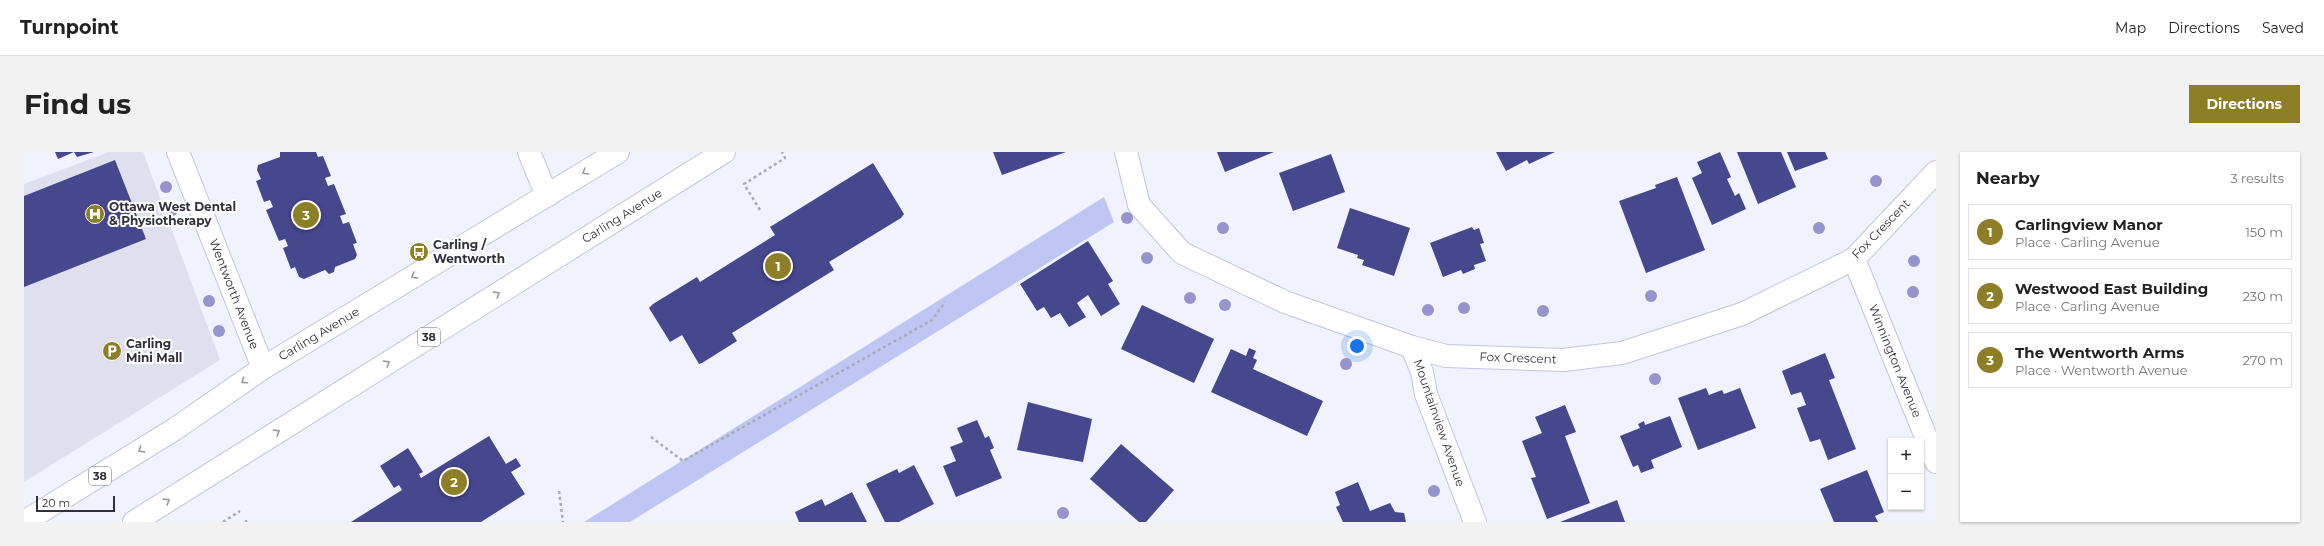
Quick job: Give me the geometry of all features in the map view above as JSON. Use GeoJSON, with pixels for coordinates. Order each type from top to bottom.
{"type":"FeatureCollection","features":[{"type":"Feature","properties":{"kind":"street","name":"Wentworth Avenue"},"geometry":{"type":"LineString","coordinates":[[178,152],[263,368]]}},
{"type":"Feature","properties":{"kind":"street"},"geometry":{"type":"LineString","coordinates":[[529,152],[547,196]]}},
{"type":"Feature","properties":{"kind":"street","name":"Carling Avenue"},"geometry":{"type":"LineString","coordinates":[[24,522],[175,429],[263,368],[618,152]]}},
{"type":"Feature","properties":{"kind":"street","name":"Carling Avenue"},"geometry":{"type":"LineString","coordinates":[[134,522],[724,152]]}},
{"type":"Feature","properties":{"kind":"street","name":"Fox Crescent"},"geometry":{"type":"LineString","coordinates":[[1126,152],[1139,205],[1182,253],[1285,302],[1412,347],[1446,356],[1555,360],[1622,352],[1742,314],[1854,259],[1936,172]]}},
{"type":"Feature","properties":{"kind":"street","name":"Winnington Avenue"},"geometry":{"type":"LineString","coordinates":[[1854,259],[1936,462]]}},
{"type":"Feature","properties":{"kind":"street","name":"Mountainview Avenue"},"geometry":{"type":"LineString","coordinates":[[1412,347],[1422,372],[1426,394],[1475,522]]}},
{"type":"Feature","properties":{"kind":"path"},"geometry":{"type":"LineString","coordinates":[[760,210],[744,184],[785,158],[782,152]]}},
{"type":"Feature","properties":{"kind":"path"},"geometry":{"type":"LineString","coordinates":[[651,437],[683,461],[932,320],[945,302]]}},
{"type":"Feature","properties":{"kind":"path"},"geometry":{"type":"LineString","coordinates":[[559,491],[563,522]]}},
{"type":"Feature","properties":{"kind":"path"},"geometry":{"type":"LineString","coordinates":[[223,522],[240,511]]}},
{"type":"Feature","properties":{"kind":"shaded area","name":"Carling Mini Mall"},"geometry":{"type":"Polygon","coordinates":[[[109,152],[143,152],[220,360],[24,482],[24,184],[109,152]]]}},
{"type":"Feature","properties":{"kind":"shaded area"},"geometry":{"type":"Polygon","coordinates":[[[1104,197],[1114,222],[630,522],[584,522],[1104,197]]]}},
{"type":"Feature","properties":{"kind":"building"},"geometry":{"type":"Polygon","coordinates":[[[55,152],[74,152],[58,159],[55,152]]]}},
{"type":"Feature","properties":{"kind":"building"},"geometry":{"type":"Polygon","coordinates":[[[74,152],[94,152],[77,157],[74,152]]]}},
{"type":"Feature","properties":{"kind":"building"},"geometry":{"type":"Polygon","coordinates":[[[280,152],[316,152],[318,157],[323,156],[331,176],[325,178],[328,186],[334,184],[346,214],[340,216],[343,224],[349,222],[357,243],[353,244],[357,255],[355,259],[335,267],[334,272],[329,274],[325,270],[304,279],[299,277],[295,267],[291,269],[283,248],[288,246],[285,239],[279,241],[266,210],[273,207],[270,200],[264,202],[256,181],[261,179],[257,170],[258,165],[280,157],[280,152]]]}},
{"type":"Feature","properties":{"kind":"building"},"geometry":{"type":"Polygon","coordinates":[[[993,152],[1066,152],[1002,175],[993,152]]]}},
{"type":"Feature","properties":{"kind":"building"},"geometry":{"type":"Polygon","coordinates":[[[1217,152],[1274,152],[1225,172],[1217,152]]]}},
{"type":"Feature","properties":{"kind":"building"},"geometry":{"type":"Polygon","coordinates":[[[1496,152],[1555,152],[1529,164],[1527,160],[1506,171],[1496,152]]]}},
{"type":"Feature","properties":{"kind":"building"},"geometry":{"type":"Polygon","coordinates":[[[1720,152],[1731,177],[1727,179],[1735,196],[1739,193],[1746,209],[1712,225],[1692,178],[1702,173],[1697,162],[1720,152]]]}},
{"type":"Feature","properties":{"kind":"building"},"geometry":{"type":"Polygon","coordinates":[[[1737,152],[1781,152],[1796,187],[1758,204],[1737,152]]]}},
{"type":"Feature","properties":{"kind":"building"},"geometry":{"type":"Polygon","coordinates":[[[1787,152],[1825,152],[1828,159],[1795,171],[1787,152]]]}},
{"type":"Feature","properties":{"kind":"building"},"geometry":{"type":"Polygon","coordinates":[[[1331,154],[1345,192],[1293,211],[1279,173],[1331,154]]]}},
{"type":"Feature","properties":{"kind":"building","name":"Ottawa West Dental & Physiotherapy"},"geometry":{"type":"Polygon","coordinates":[[[115,160],[146,239],[24,287],[24,196],[115,160]]]}},
{"type":"Feature","properties":{"kind":"building"},"geometry":{"type":"Polygon","coordinates":[[[873,163],[904,214],[901,218],[829,262],[834,270],[732,333],[737,341],[702,363],[699,364],[682,335],[670,342],[649,308],[653,304],[697,277],[700,282],[775,235],[770,227],[873,163]]]}},
{"type":"Feature","properties":{"kind":"building"},"geometry":{"type":"Polygon","coordinates":[[[1677,177],[1705,250],[1646,273],[1619,201],[1656,188],[1655,185],[1677,177]]]}},
{"type":"Feature","properties":{"kind":"building"},"geometry":{"type":"Polygon","coordinates":[[[1350,208],[1410,228],[1394,276],[1362,265],[1364,260],[1357,258],[1358,255],[1337,248],[1350,208]]]}},
{"type":"Feature","properties":{"kind":"building"},"geometry":{"type":"Polygon","coordinates":[[[1472,227],[1474,230],[1479,228],[1484,243],[1480,244],[1486,261],[1474,265],[1475,269],[1463,274],[1461,270],[1443,277],[1430,243],[1472,227]]]}},
{"type":"Feature","properties":{"kind":"building"},"geometry":{"type":"Polygon","coordinates":[[[1088,241],[1113,281],[1108,284],[1120,304],[1101,316],[1088,295],[1077,303],[1086,317],[1069,327],[1060,313],[1051,318],[1044,307],[1037,311],[1020,284],[1088,241]]]}},
{"type":"Feature","properties":{"kind":"building"},"geometry":{"type":"Polygon","coordinates":[[[1142,305],[1214,339],[1194,383],[1121,349],[1142,305]]]}},
{"type":"Feature","properties":{"kind":"building"},"geometry":{"type":"Polygon","coordinates":[[[1249,348],[1256,351],[1253,358],[1257,360],[1253,369],[1323,401],[1307,436],[1211,392],[1231,349],[1246,356],[1249,348]]]}},
{"type":"Feature","properties":{"kind":"building"},"geometry":{"type":"Polygon","coordinates":[[[1825,353],[1835,378],[1829,380],[1856,449],[1828,460],[1820,439],[1810,442],[1797,408],[1806,405],[1801,392],[1791,395],[1782,371],[1825,353]]]}},
{"type":"Feature","properties":{"kind":"building"},"geometry":{"type":"Polygon","coordinates":[[[1706,388],[1709,395],[1722,390],[1724,394],[1740,388],[1756,428],[1698,450],[1678,398],[1706,388]]]}},
{"type":"Feature","properties":{"kind":"building"},"geometry":{"type":"Polygon","coordinates":[[[1028,402],[1092,419],[1083,462],[1017,450],[1028,402]]]}},
{"type":"Feature","properties":{"kind":"building"},"geometry":{"type":"Polygon","coordinates":[[[1565,405],[1576,432],[1565,436],[1590,503],[1547,519],[1531,478],[1536,477],[1522,441],[1542,433],[1535,417],[1565,405]]]}},
{"type":"Feature","properties":{"kind":"building"},"geometry":{"type":"Polygon","coordinates":[[[1670,416],[1682,447],[1651,460],[1654,468],[1641,473],[1638,465],[1633,467],[1620,436],[1640,428],[1638,424],[1644,421],[1645,425],[1670,416]]]}},
{"type":"Feature","properties":{"kind":"building"},"geometry":{"type":"Polygon","coordinates":[[[977,420],[985,438],[989,436],[994,448],[990,450],[1002,478],[956,497],[943,466],[956,461],[950,447],[963,442],[957,428],[977,420]]]}},
{"type":"Feature","properties":{"kind":"building"},"geometry":{"type":"Polygon","coordinates":[[[489,436],[506,464],[516,458],[521,466],[511,472],[525,494],[481,522],[351,522],[402,490],[399,485],[394,488],[380,466],[408,448],[423,472],[419,474],[421,478],[489,436]]]}},
{"type":"Feature","properties":{"kind":"building"},"geometry":{"type":"Polygon","coordinates":[[[1121,444],[1174,490],[1146,522],[1139,522],[1090,479],[1121,444]]]}},
{"type":"Feature","properties":{"kind":"building"},"geometry":{"type":"Polygon","coordinates":[[[914,465],[934,504],[899,522],[885,522],[866,484],[897,469],[899,473],[914,465]]]}},
{"type":"Feature","properties":{"kind":"building"},"geometry":{"type":"Polygon","coordinates":[[[1867,470],[1884,512],[1875,516],[1878,522],[1834,522],[1820,489],[1867,470]]]}},
{"type":"Feature","properties":{"kind":"building"},"geometry":{"type":"Polygon","coordinates":[[[1358,482],[1370,511],[1390,503],[1395,512],[1404,513],[1406,522],[1343,522],[1336,507],[1340,505],[1335,492],[1358,482]]]}},
{"type":"Feature","properties":{"kind":"building"},"geometry":{"type":"Polygon","coordinates":[[[852,492],[867,522],[799,522],[795,512],[822,499],[825,506],[852,492]]]}},
{"type":"Feature","properties":{"kind":"building"},"geometry":{"type":"Polygon","coordinates":[[[1617,500],[1625,522],[1560,522],[1617,500]]]}},
{"type":"Feature","properties":{"kind":"place","name":"Ottawa West Dental & Physiotherapy"},"geometry":{"type":"Point","coordinates":[95,214]}},
{"type":"Feature","properties":{"kind":"place","name":"The Wentworth Arms"},"geometry":{"type":"Point","coordinates":[306,215]}},
{"type":"Feature","properties":{"kind":"place","name":"Carling / Wentworth"},"geometry":{"type":"Point","coordinates":[419,252]}},
{"type":"Feature","properties":{"kind":"place","name":"Carlingview Manor"},"geometry":{"type":"Point","coordinates":[778,266]}},
{"type":"Feature","properties":{"kind":"place","name":"Carling Mini Mall"},"geometry":{"type":"Point","coordinates":[112,351]}},
{"type":"Feature","properties":{"kind":"place","name":"Westwood East Building"},"geometry":{"type":"Point","coordinates":[454,482]}}]}
